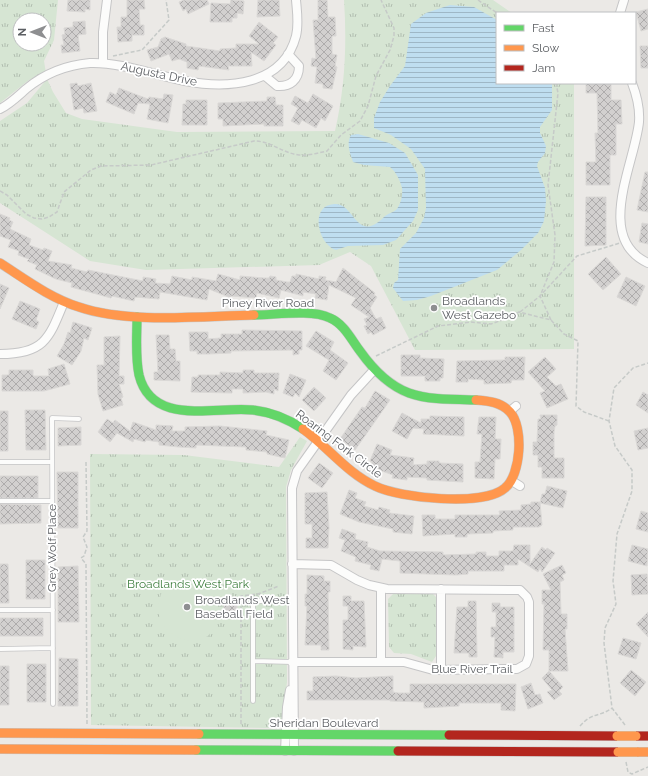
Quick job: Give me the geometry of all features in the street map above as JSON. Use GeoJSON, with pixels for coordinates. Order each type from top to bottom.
{"type":"FeatureCollection","features":[{"type":"Feature","properties":{"kind":"main road","name":"Piney River Road"},"geometry":{"type":"LineString","coordinates":[[0,263],[30,284],[64,302],[98,313],[137,317],[320,314],[329,317],[342,327],[372,367],[393,385],[410,394],[435,399],[487,400],[513,408]]}},
{"type":"Feature","properties":{"kind":"main road","name":"Roaring Fork Circle"},"geometry":{"type":"LineString","coordinates":[[137,317],[139,375],[148,399],[159,405],[178,411],[245,410],[266,412],[292,423],[318,441],[366,482],[388,492],[407,497],[487,497],[502,492],[516,484],[519,432],[513,408]]}},
{"type":"Feature","properties":{"kind":"main road","name":"Sheridan Boulevard"},"geometry":{"type":"LineString","coordinates":[[0,733],[648,736]]}},
{"type":"Feature","properties":{"kind":"main road"},"geometry":{"type":"LineString","coordinates":[[0,749],[648,752]]}},
{"type":"Feature","properties":{"kind":"street"},"geometry":{"type":"LineString","coordinates":[[103,59],[103,32],[107,0]]}},
{"type":"Feature","properties":{"kind":"street","name":"Augusta Drive"},"geometry":{"type":"LineString","coordinates":[[0,109],[48,74],[74,65],[103,59],[200,83],[246,83],[265,76],[279,66],[288,54],[296,35],[298,22],[296,0]]}},
{"type":"Feature","properties":{"kind":"street"},"geometry":{"type":"LineString","coordinates":[[620,12],[624,0]]}},
{"type":"Feature","properties":{"kind":"street"},"geometry":{"type":"LineString","coordinates":[[265,76],[277,86],[287,86],[293,82],[297,78],[298,66],[288,54]]}},
{"type":"Feature","properties":{"kind":"street"},"geometry":{"type":"LineString","coordinates":[[632,84],[637,96],[639,120],[638,132],[623,188],[622,231],[625,242],[633,253],[648,263]]}},
{"type":"Feature","properties":{"kind":"street"},"geometry":{"type":"LineString","coordinates":[[0,354],[22,353],[40,346],[52,331],[64,302]]}},
{"type":"Feature","properties":{"kind":"street"},"geometry":{"type":"LineString","coordinates":[[289,751],[292,680],[293,479],[318,441],[372,367]]}},
{"type":"Feature","properties":{"kind":"street","name":"Blue River Trail"},"geometry":{"type":"LineString","coordinates":[[292,564],[331,565],[357,580],[381,588],[441,589],[522,587],[529,602],[530,662],[517,670],[423,669],[404,662],[292,662]]}},
{"type":"Feature","properties":{"kind":"street"},"geometry":{"type":"LineString","coordinates":[[381,588],[381,662]]}},
{"type":"Feature","properties":{"kind":"street"},"geometry":{"type":"LineString","coordinates":[[441,589],[441,670]]}},
{"type":"Feature","properties":{"kind":"lane","name":"Grey Wolf Place"},"geometry":{"type":"LineString","coordinates":[[53,704],[52,418],[79,418]]}},
{"type":"Feature","properties":{"kind":"lane"},"geometry":{"type":"LineString","coordinates":[[0,462],[52,462]]}},
{"type":"Feature","properties":{"kind":"lane"},"geometry":{"type":"LineString","coordinates":[[0,501],[52,500]]}},
{"type":"Feature","properties":{"kind":"lane"},"geometry":{"type":"LineString","coordinates":[[253,701],[253,601],[292,601]]}},
{"type":"Feature","properties":{"kind":"lane"},"geometry":{"type":"LineString","coordinates":[[0,610],[53,610]]}},
{"type":"Feature","properties":{"kind":"lane"},"geometry":{"type":"LineString","coordinates":[[0,649],[53,648]]}},
{"type":"Feature","properties":{"kind":"lane"},"geometry":{"type":"LineString","coordinates":[[253,661],[292,662]]}},
{"type":"Feature","properties":{"kind":"path"},"geometry":{"type":"LineString","coordinates":[[103,59],[142,50],[169,20],[166,0]]}},
{"type":"Feature","properties":{"kind":"path"},"geometry":{"type":"LineString","coordinates":[[0,190],[26,214],[34,218],[42,219],[49,218],[57,212],[64,192],[91,170],[102,166],[151,165],[254,141],[270,143],[290,153],[298,155],[327,152],[341,135],[360,121],[368,106],[376,76],[390,50],[394,36],[394,28],[381,0]]}},
{"type":"Feature","properties":{"kind":"path"},"geometry":{"type":"LineString","coordinates":[[478,0],[496,12]]}},
{"type":"Feature","properties":{"kind":"path"},"geometry":{"type":"LineString","coordinates":[[556,84],[558,93],[548,185],[555,235],[554,262],[540,296],[551,320],[564,334],[578,341],[576,406],[584,412],[610,421]]}},
{"type":"Feature","properties":{"kind":"path"},"geometry":{"type":"LineString","coordinates":[[372,367],[384,352],[438,326],[471,322],[490,324],[520,312],[540,296],[577,256],[625,242]]}},
{"type":"Feature","properties":{"kind":"path"},"geometry":{"type":"LineString","coordinates":[[520,312],[551,320]]}},
{"type":"Feature","properties":{"kind":"path"},"geometry":{"type":"LineString","coordinates":[[625,725],[612,708],[604,643],[605,628],[616,604],[613,581],[617,534],[632,491],[632,470],[614,446],[610,421],[614,388],[633,368],[648,363]]}},
{"type":"Feature","properties":{"kind":"path"},"geometry":{"type":"LineString","coordinates":[[86,462],[87,531],[83,537],[87,547],[84,556],[81,558],[86,564],[87,724]]}},
{"type":"Feature","properties":{"kind":"path"},"geometry":{"type":"LineString","coordinates":[[241,724],[241,596],[258,594],[279,586]]}},
{"type":"Feature","properties":{"kind":"path"},"geometry":{"type":"LineString","coordinates":[[580,726],[588,717],[608,711],[612,708]]}},
{"type":"Feature","properties":{"kind":"path"},"geometry":{"type":"LineString","coordinates":[[626,762],[628,772],[632,774],[648,768]]}},
{"type":"Feature","properties":{"kind":"green space"},"geometry":{"type":"Polygon","coordinates":[[[0,0],[58,0],[54,40],[52,44],[52,12],[12,12],[12,52],[48,52],[44,61],[46,73],[29,80],[0,103],[0,0]]]}},
{"type":"Feature","properties":{"kind":"green space"},"geometry":{"type":"Polygon","coordinates":[[[344,0],[493,0],[511,12],[496,12],[496,84],[574,84],[574,349],[415,350],[371,266],[350,252],[319,265],[146,270],[90,261],[0,203],[0,121],[27,103],[47,79],[66,113],[82,119],[177,132],[335,131],[343,82],[345,33],[344,0]]]}},
{"type":"Feature","properties":{"kind":"green space","name":"Broadlands West Park"},"geometry":{"type":"Polygon","coordinates":[[[300,437],[307,441],[291,470],[286,487],[287,682],[282,722],[277,727],[269,728],[91,725],[90,454],[184,455],[279,467],[300,437]]]}},
{"type":"Feature","properties":{"kind":"green space","name":"Broadlands West Baseball Field"},"geometry":{"type":"Polygon","coordinates":[[[209,584],[214,590],[215,616],[213,629],[207,636],[200,640],[192,641],[183,639],[167,630],[159,615],[160,600],[164,585],[209,584]]]}},
{"type":"Feature","properties":{"kind":"green space"},"geometry":{"type":"Polygon","coordinates":[[[432,593],[437,598],[436,656],[432,662],[411,654],[394,653],[389,647],[388,599],[393,594],[432,593]]]}},
{"type":"Feature","properties":{"kind":"water"},"geometry":{"type":"Polygon","coordinates":[[[450,5],[474,7],[496,19],[496,84],[552,84],[552,110],[540,127],[540,133],[546,146],[545,153],[538,162],[537,166],[545,188],[546,201],[544,221],[538,233],[521,250],[497,270],[431,296],[417,300],[403,301],[393,288],[394,283],[398,280],[400,249],[416,233],[424,218],[426,208],[425,169],[411,149],[391,135],[374,128],[374,118],[380,102],[405,66],[411,24],[426,13],[450,5]]]}},
{"type":"Feature","properties":{"kind":"water"},"geometry":{"type":"Polygon","coordinates":[[[358,134],[389,143],[405,153],[418,175],[418,210],[413,221],[396,240],[383,245],[348,246],[336,250],[325,241],[319,226],[321,211],[326,206],[334,204],[341,205],[347,209],[361,225],[367,226],[375,224],[397,209],[402,196],[400,182],[390,167],[364,165],[353,162],[349,142],[351,135],[358,134]]]}},
{"type":"Feature","properties":{"kind":"building"},"geometry":{"type":"Polygon","coordinates":[[[68,0],[90,0],[90,10],[85,9],[85,12],[67,11],[68,0]]]}},
{"type":"Feature","properties":{"kind":"building"},"geometry":{"type":"Polygon","coordinates":[[[127,0],[144,0],[145,9],[139,9],[140,25],[144,25],[144,35],[132,35],[132,41],[118,42],[117,27],[121,27],[121,17],[127,17],[127,0]]]}},
{"type":"Feature","properties":{"kind":"building"},"geometry":{"type":"Polygon","coordinates":[[[184,0],[207,0],[209,4],[188,14],[186,9],[183,11],[179,2],[184,0]]]}},
{"type":"Feature","properties":{"kind":"building"},"geometry":{"type":"Polygon","coordinates":[[[231,0],[244,1],[243,14],[237,13],[237,18],[232,18],[232,22],[210,22],[211,3],[230,4],[231,0]]]}},
{"type":"Feature","properties":{"kind":"building"},"geometry":{"type":"Polygon","coordinates":[[[258,0],[279,0],[280,16],[257,17],[258,0]]]}},
{"type":"Feature","properties":{"kind":"building"},"geometry":{"type":"Polygon","coordinates":[[[318,0],[327,0],[328,17],[335,17],[336,36],[332,36],[332,54],[337,55],[335,66],[337,67],[332,89],[323,88],[323,84],[315,83],[317,67],[311,66],[312,58],[316,59],[313,20],[318,20],[318,0]]]}},
{"type":"Feature","properties":{"kind":"building"},"geometry":{"type":"Polygon","coordinates":[[[648,9],[648,29],[641,31],[636,12],[648,9]]]}},
{"type":"Feature","properties":{"kind":"building"},"geometry":{"type":"Polygon","coordinates":[[[85,21],[86,34],[78,35],[80,51],[62,53],[61,45],[64,45],[62,35],[65,34],[64,28],[73,27],[73,22],[85,21]]]}},
{"type":"Feature","properties":{"kind":"building"},"geometry":{"type":"Polygon","coordinates":[[[259,22],[278,37],[273,43],[276,45],[264,61],[251,52],[252,66],[228,66],[229,70],[199,66],[198,70],[187,68],[187,62],[179,59],[172,61],[169,54],[151,61],[147,50],[158,47],[161,39],[165,37],[186,44],[186,46],[220,51],[220,49],[236,48],[236,44],[259,44],[249,36],[259,22]]]}},
{"type":"Feature","properties":{"kind":"building"},"geometry":{"type":"Polygon","coordinates":[[[640,46],[648,46],[648,68],[641,68],[640,46]]]}},
{"type":"Feature","properties":{"kind":"building"},"geometry":{"type":"Polygon","coordinates":[[[77,83],[78,86],[91,83],[97,111],[84,113],[83,108],[74,110],[70,84],[77,83]]]}},
{"type":"Feature","properties":{"kind":"building"},"geometry":{"type":"Polygon","coordinates":[[[586,84],[611,84],[611,100],[621,100],[622,124],[616,124],[616,155],[610,155],[610,185],[586,185],[586,162],[596,162],[595,133],[598,133],[597,93],[586,93],[586,84]]]}},
{"type":"Feature","properties":{"kind":"building"},"geometry":{"type":"Polygon","coordinates":[[[119,88],[148,99],[149,97],[163,99],[164,94],[173,95],[168,123],[147,119],[150,104],[138,103],[134,114],[106,102],[110,92],[116,95],[119,88]]]}},
{"type":"Feature","properties":{"kind":"building"},"geometry":{"type":"Polygon","coordinates":[[[313,94],[333,106],[325,121],[321,118],[316,128],[302,120],[299,125],[291,121],[298,108],[291,104],[295,96],[308,103],[313,94]]]}},
{"type":"Feature","properties":{"kind":"building"},"geometry":{"type":"Polygon","coordinates":[[[267,97],[275,97],[276,105],[283,105],[283,126],[264,126],[264,124],[223,126],[223,119],[218,119],[218,103],[267,101],[267,97]]]}},
{"type":"Feature","properties":{"kind":"building"},"geometry":{"type":"Polygon","coordinates":[[[186,100],[207,100],[207,125],[182,125],[183,104],[186,104],[186,100]]]}},
{"type":"Feature","properties":{"kind":"building"},"geometry":{"type":"Polygon","coordinates":[[[645,172],[648,172],[648,212],[637,210],[645,172]]]}},
{"type":"Feature","properties":{"kind":"building"},"geometry":{"type":"Polygon","coordinates":[[[586,197],[606,197],[606,245],[585,246],[586,197]]]}},
{"type":"Feature","properties":{"kind":"building"},"geometry":{"type":"Polygon","coordinates":[[[0,214],[10,218],[9,220],[13,222],[10,229],[31,239],[29,245],[43,250],[44,248],[52,251],[48,261],[72,265],[71,268],[87,272],[88,270],[143,281],[143,277],[156,279],[155,283],[170,284],[172,276],[192,280],[192,277],[216,281],[218,274],[240,280],[240,276],[269,278],[270,276],[276,277],[276,280],[290,282],[292,276],[296,276],[296,274],[319,279],[319,276],[326,277],[325,280],[336,282],[343,268],[375,293],[374,295],[377,297],[370,308],[376,319],[381,317],[386,328],[373,335],[371,332],[368,334],[364,326],[367,325],[364,319],[369,317],[351,305],[356,298],[329,285],[327,300],[315,298],[316,294],[303,292],[303,296],[281,290],[279,298],[257,293],[256,298],[231,296],[231,298],[209,289],[207,300],[160,292],[159,299],[135,297],[134,301],[112,296],[111,298],[71,287],[72,283],[56,279],[35,269],[37,265],[27,261],[29,259],[18,255],[19,251],[8,247],[11,240],[0,236],[0,214]]]}},
{"type":"Feature","properties":{"kind":"building"},"geometry":{"type":"Polygon","coordinates":[[[642,223],[648,224],[648,244],[639,242],[642,223]]]}},
{"type":"Feature","properties":{"kind":"building"},"geometry":{"type":"Polygon","coordinates":[[[606,257],[621,274],[603,290],[588,274],[606,257]]]}},
{"type":"Feature","properties":{"kind":"building"},"geometry":{"type":"Polygon","coordinates":[[[626,277],[645,286],[636,306],[617,297],[626,277]]]}},
{"type":"Feature","properties":{"kind":"building"},"geometry":{"type":"Polygon","coordinates":[[[0,284],[9,288],[0,309],[0,284]]]}},
{"type":"Feature","properties":{"kind":"building"},"geometry":{"type":"Polygon","coordinates":[[[20,301],[40,309],[36,320],[39,322],[36,329],[12,319],[20,301]]]}},
{"type":"Feature","properties":{"kind":"building"},"geometry":{"type":"Polygon","coordinates":[[[73,322],[92,328],[88,340],[84,338],[81,351],[72,365],[57,356],[64,344],[68,332],[70,333],[73,322]]]}},
{"type":"Feature","properties":{"kind":"building"},"geometry":{"type":"Polygon","coordinates":[[[242,330],[302,331],[302,350],[299,350],[299,354],[293,355],[293,350],[231,351],[231,353],[208,354],[197,354],[197,351],[190,351],[189,332],[208,332],[208,339],[221,338],[221,334],[242,334],[242,330]]]}},
{"type":"Feature","properties":{"kind":"building"},"geometry":{"type":"Polygon","coordinates":[[[316,331],[334,342],[330,350],[348,363],[336,380],[323,371],[329,360],[306,346],[316,331]]]}},
{"type":"Feature","properties":{"kind":"building"},"geometry":{"type":"Polygon","coordinates":[[[156,335],[169,335],[170,349],[175,349],[176,361],[180,361],[180,381],[154,380],[154,372],[158,372],[156,335]]]}},
{"type":"Feature","properties":{"kind":"building"},"geometry":{"type":"Polygon","coordinates":[[[120,336],[119,376],[124,376],[124,384],[119,384],[123,397],[121,398],[123,405],[103,411],[98,394],[97,365],[104,365],[104,337],[120,336]]]}},
{"type":"Feature","properties":{"kind":"building"},"geometry":{"type":"Polygon","coordinates":[[[401,355],[420,355],[420,358],[444,359],[443,378],[440,378],[440,381],[425,381],[425,376],[401,376],[401,355]]]}},
{"type":"Feature","properties":{"kind":"building"},"geometry":{"type":"Polygon","coordinates":[[[505,357],[525,357],[524,380],[512,380],[511,383],[484,384],[484,380],[468,379],[468,382],[456,382],[457,361],[505,360],[505,357]]]}},
{"type":"Feature","properties":{"kind":"building"},"geometry":{"type":"Polygon","coordinates":[[[545,357],[556,369],[547,377],[556,386],[561,384],[568,399],[547,408],[540,393],[545,391],[528,372],[545,357]]]}},
{"type":"Feature","properties":{"kind":"building"},"geometry":{"type":"Polygon","coordinates":[[[64,364],[70,384],[44,391],[2,391],[2,375],[9,375],[9,370],[33,370],[33,376],[49,376],[48,369],[64,364]]]}},
{"type":"Feature","properties":{"kind":"building"},"geometry":{"type":"Polygon","coordinates":[[[243,370],[254,370],[254,373],[279,373],[278,391],[274,389],[274,394],[266,392],[243,393],[243,389],[232,389],[232,393],[191,392],[192,377],[198,377],[198,375],[220,375],[220,372],[243,373],[243,370]]]}},
{"type":"Feature","properties":{"kind":"building"},"geometry":{"type":"Polygon","coordinates":[[[290,374],[306,380],[299,397],[295,393],[293,397],[283,393],[290,374]]]}},
{"type":"Feature","properties":{"kind":"building"},"geometry":{"type":"Polygon","coordinates":[[[314,387],[326,398],[314,411],[302,400],[314,387]]]}},
{"type":"Feature","properties":{"kind":"building"},"geometry":{"type":"Polygon","coordinates":[[[375,391],[390,400],[355,450],[340,439],[362,407],[365,408],[375,391]]]}},
{"type":"Feature","properties":{"kind":"building"},"geometry":{"type":"Polygon","coordinates":[[[643,392],[648,395],[648,413],[636,405],[643,392]]]}},
{"type":"Feature","properties":{"kind":"building"},"geometry":{"type":"Polygon","coordinates":[[[25,410],[45,410],[46,450],[26,450],[25,410]]]}},
{"type":"Feature","properties":{"kind":"building"},"geometry":{"type":"Polygon","coordinates":[[[0,411],[8,411],[8,451],[0,451],[0,411]]]}},
{"type":"Feature","properties":{"kind":"building"},"geometry":{"type":"Polygon","coordinates":[[[402,413],[421,423],[421,419],[430,419],[430,416],[464,417],[464,436],[423,434],[424,429],[413,428],[407,439],[392,431],[402,413]]]}},
{"type":"Feature","properties":{"kind":"building"},"geometry":{"type":"Polygon","coordinates":[[[540,415],[557,415],[557,425],[555,426],[554,432],[554,458],[564,458],[564,478],[542,478],[542,467],[538,467],[538,455],[533,455],[533,442],[537,442],[538,419],[541,419],[540,415]]]}},
{"type":"Feature","properties":{"kind":"building"},"geometry":{"type":"Polygon","coordinates":[[[479,417],[496,417],[495,439],[501,439],[500,459],[495,459],[494,479],[475,478],[475,462],[480,462],[482,434],[477,434],[479,417]]]}},
{"type":"Feature","properties":{"kind":"building"},"geometry":{"type":"Polygon","coordinates":[[[107,419],[113,423],[115,420],[130,431],[133,422],[156,430],[156,425],[173,426],[172,431],[185,431],[185,427],[220,426],[267,431],[266,435],[289,440],[285,458],[267,454],[267,452],[246,450],[246,447],[196,445],[196,448],[159,445],[159,442],[146,440],[145,442],[134,439],[133,442],[117,433],[110,442],[98,432],[107,419]]]}},
{"type":"Feature","properties":{"kind":"building"},"geometry":{"type":"Polygon","coordinates":[[[81,427],[81,445],[58,446],[58,428],[81,427]]]}},
{"type":"Feature","properties":{"kind":"building"},"geometry":{"type":"Polygon","coordinates":[[[648,428],[648,448],[638,450],[634,431],[648,428]]]}},
{"type":"Feature","properties":{"kind":"building"},"geometry":{"type":"Polygon","coordinates":[[[377,444],[392,450],[390,455],[414,458],[413,465],[427,464],[427,461],[463,464],[463,482],[427,480],[427,478],[407,477],[407,480],[392,478],[393,475],[371,467],[372,462],[370,461],[377,444]]]}},
{"type":"Feature","properties":{"kind":"building"},"geometry":{"type":"Polygon","coordinates":[[[319,463],[333,473],[322,488],[308,478],[319,463]]]}},
{"type":"Feature","properties":{"kind":"building"},"geometry":{"type":"Polygon","coordinates":[[[57,472],[78,472],[78,528],[58,528],[57,472]]]}},
{"type":"Feature","properties":{"kind":"building"},"geometry":{"type":"Polygon","coordinates":[[[0,476],[38,476],[38,498],[0,498],[0,476]]]}},
{"type":"Feature","properties":{"kind":"building"},"geometry":{"type":"Polygon","coordinates":[[[547,486],[567,491],[563,508],[540,503],[542,494],[545,494],[547,486]]]}},
{"type":"Feature","properties":{"kind":"building"},"geometry":{"type":"Polygon","coordinates":[[[349,490],[357,493],[355,498],[366,502],[364,506],[378,510],[379,507],[390,510],[389,513],[414,516],[412,534],[393,532],[393,529],[359,522],[340,514],[349,490]]]}},
{"type":"Feature","properties":{"kind":"building"},"geometry":{"type":"Polygon","coordinates":[[[327,492],[329,527],[328,548],[306,548],[306,538],[312,538],[312,524],[305,524],[305,493],[327,492]]]}},
{"type":"Feature","properties":{"kind":"building"},"geometry":{"type":"Polygon","coordinates":[[[531,502],[540,502],[542,525],[539,527],[513,527],[513,530],[493,531],[493,533],[467,534],[467,537],[455,537],[455,534],[423,536],[422,515],[435,515],[435,519],[455,519],[455,515],[500,515],[499,511],[521,510],[521,505],[531,504],[531,502]]]}},
{"type":"Feature","properties":{"kind":"building"},"geometry":{"type":"Polygon","coordinates":[[[0,504],[41,505],[41,523],[0,524],[0,504]]]}},
{"type":"Feature","properties":{"kind":"building"},"geometry":{"type":"Polygon","coordinates":[[[641,511],[648,513],[648,532],[636,529],[641,511]]]}},
{"type":"Feature","properties":{"kind":"building"},"geometry":{"type":"Polygon","coordinates":[[[342,529],[356,534],[355,539],[368,542],[367,547],[380,551],[443,552],[443,555],[476,554],[476,552],[486,552],[486,556],[499,556],[499,551],[513,551],[514,545],[530,545],[530,564],[542,547],[555,553],[542,572],[540,568],[538,572],[518,559],[518,565],[504,565],[504,571],[468,571],[468,574],[456,575],[400,573],[400,561],[382,559],[379,571],[370,569],[371,565],[355,561],[356,557],[341,551],[345,540],[339,538],[342,529]]]}},
{"type":"Feature","properties":{"kind":"building"},"geometry":{"type":"Polygon","coordinates":[[[632,545],[648,549],[647,566],[628,561],[632,545]]]}},
{"type":"Feature","properties":{"kind":"building"},"geometry":{"type":"Polygon","coordinates":[[[26,560],[45,560],[45,599],[26,599],[26,560]]]}},
{"type":"Feature","properties":{"kind":"building"},"geometry":{"type":"Polygon","coordinates":[[[0,564],[8,564],[9,603],[0,603],[0,564]]]}},
{"type":"Feature","properties":{"kind":"building"},"geometry":{"type":"Polygon","coordinates":[[[562,565],[566,573],[562,575],[564,580],[560,582],[561,614],[567,614],[567,629],[565,629],[568,671],[549,671],[549,650],[543,650],[544,604],[542,604],[542,590],[551,590],[543,574],[562,565]]]}},
{"type":"Feature","properties":{"kind":"building"},"geometry":{"type":"Polygon","coordinates":[[[78,566],[79,622],[58,622],[58,567],[78,566]]]}},
{"type":"Feature","properties":{"kind":"building"},"geometry":{"type":"Polygon","coordinates":[[[647,574],[648,594],[632,595],[631,575],[647,574]]]}},
{"type":"Feature","properties":{"kind":"building"},"geometry":{"type":"Polygon","coordinates":[[[307,575],[324,576],[324,581],[330,581],[330,592],[328,592],[329,650],[321,650],[321,645],[305,645],[307,606],[305,606],[305,594],[307,594],[307,575]]]}},
{"type":"Feature","properties":{"kind":"building"},"geometry":{"type":"Polygon","coordinates":[[[343,596],[351,596],[351,601],[364,601],[366,647],[353,646],[353,650],[343,649],[343,620],[348,620],[348,606],[343,606],[343,596]]]}},
{"type":"Feature","properties":{"kind":"building"},"geometry":{"type":"Polygon","coordinates":[[[237,599],[237,612],[224,612],[224,600],[237,599]]]}},
{"type":"Feature","properties":{"kind":"building"},"geometry":{"type":"Polygon","coordinates":[[[468,601],[476,601],[477,657],[469,657],[469,653],[454,653],[457,607],[468,607],[468,601]]]}},
{"type":"Feature","properties":{"kind":"building"},"geometry":{"type":"Polygon","coordinates":[[[492,603],[500,603],[500,607],[514,607],[514,652],[503,652],[503,658],[494,657],[495,637],[491,637],[491,627],[496,627],[496,612],[492,612],[492,603]]]}},
{"type":"Feature","properties":{"kind":"building"},"geometry":{"type":"Polygon","coordinates":[[[648,612],[648,637],[636,624],[648,612]]]}},
{"type":"Feature","properties":{"kind":"building"},"geometry":{"type":"Polygon","coordinates":[[[0,618],[43,618],[43,636],[0,636],[0,618]]]}},
{"type":"Feature","properties":{"kind":"building"},"geometry":{"type":"Polygon","coordinates":[[[623,638],[641,643],[636,659],[618,654],[623,638]]]}},
{"type":"Feature","properties":{"kind":"building"},"geometry":{"type":"Polygon","coordinates":[[[59,658],[78,659],[78,706],[58,706],[59,658]]]}},
{"type":"Feature","properties":{"kind":"building"},"geometry":{"type":"Polygon","coordinates":[[[27,664],[46,664],[46,702],[27,702],[27,664]]]}},
{"type":"Feature","properties":{"kind":"building"},"geometry":{"type":"Polygon","coordinates":[[[0,666],[9,666],[9,705],[0,705],[0,666]]]}},
{"type":"Feature","properties":{"kind":"building"},"geometry":{"type":"Polygon","coordinates":[[[631,670],[646,682],[635,696],[620,683],[631,670]]]}},
{"type":"Feature","properties":{"kind":"building"},"geometry":{"type":"Polygon","coordinates":[[[549,671],[563,687],[559,691],[562,694],[554,700],[547,692],[552,690],[542,678],[549,671]]]}},
{"type":"Feature","properties":{"kind":"building"},"geometry":{"type":"Polygon","coordinates":[[[336,676],[356,678],[393,676],[393,692],[398,693],[410,693],[410,684],[516,684],[515,711],[501,710],[501,703],[459,703],[459,706],[424,708],[424,702],[390,700],[307,700],[307,691],[313,691],[313,677],[336,676]]]}},
{"type":"Feature","properties":{"kind":"building"},"geometry":{"type":"Polygon","coordinates":[[[531,683],[535,695],[540,694],[543,703],[528,709],[521,687],[531,683]]]}},
{"type":"Feature","properties":{"kind":"traffic: fast"},"geometry":{"type":"LineString","coordinates":[[254,315],[303,313],[322,315],[330,318],[343,328],[373,367],[385,379],[398,388],[410,394],[424,397],[476,400]]}},
{"type":"Feature","properties":{"kind":"traffic: fast"},"geometry":{"type":"LineString","coordinates":[[137,317],[137,353],[139,375],[146,391],[157,402],[170,408],[186,410],[203,411],[237,409],[266,412],[279,416],[303,429]]}},
{"type":"Feature","properties":{"kind":"traffic: fast"},"geometry":{"type":"LineString","coordinates":[[199,734],[449,735]]}},
{"type":"Feature","properties":{"kind":"traffic: fast"},"geometry":{"type":"LineString","coordinates":[[196,750],[398,751]]}},
{"type":"Feature","properties":{"kind":"traffic: slow"},"geometry":{"type":"LineString","coordinates":[[0,263],[38,288],[58,299],[98,312],[120,316],[165,318],[254,315]]}},
{"type":"Feature","properties":{"kind":"traffic: slow"},"geometry":{"type":"LineString","coordinates":[[303,429],[355,474],[375,486],[402,494],[421,497],[441,499],[479,497],[494,494],[505,488],[510,482],[517,462],[519,439],[517,428],[510,412],[503,406],[476,400]]}},
{"type":"Feature","properties":{"kind":"traffic: slow"},"geometry":{"type":"LineString","coordinates":[[0,733],[199,734]]}},
{"type":"Feature","properties":{"kind":"traffic: slow"},"geometry":{"type":"LineString","coordinates":[[617,736],[636,736]]}},
{"type":"Feature","properties":{"kind":"traffic: slow"},"geometry":{"type":"LineString","coordinates":[[0,749],[196,750]]}},
{"type":"Feature","properties":{"kind":"traffic: slow"},"geometry":{"type":"LineString","coordinates":[[618,752],[637,752]]}},
{"type":"Feature","properties":{"kind":"traffic: slow"},"geometry":{"type":"LineString","coordinates":[[637,752],[648,752]]}},
{"type":"Feature","properties":{"kind":"traffic: jam"},"geometry":{"type":"LineString","coordinates":[[449,735],[617,736]]}},
{"type":"Feature","properties":{"kind":"traffic: jam"},"geometry":{"type":"LineString","coordinates":[[636,736],[648,736]]}},
{"type":"Feature","properties":{"kind":"traffic: jam"},"geometry":{"type":"LineString","coordinates":[[398,751],[618,752]]}},
{"type":"Feature","properties":{"kind":"place","name":"Broadlands West Gazebo"},"geometry":{"type":"Point","coordinates":[434,308]}},
{"type":"Feature","properties":{"kind":"place","name":"Broadlands West Baseball Field"},"geometry":{"type":"Point","coordinates":[187,607]}}]}
